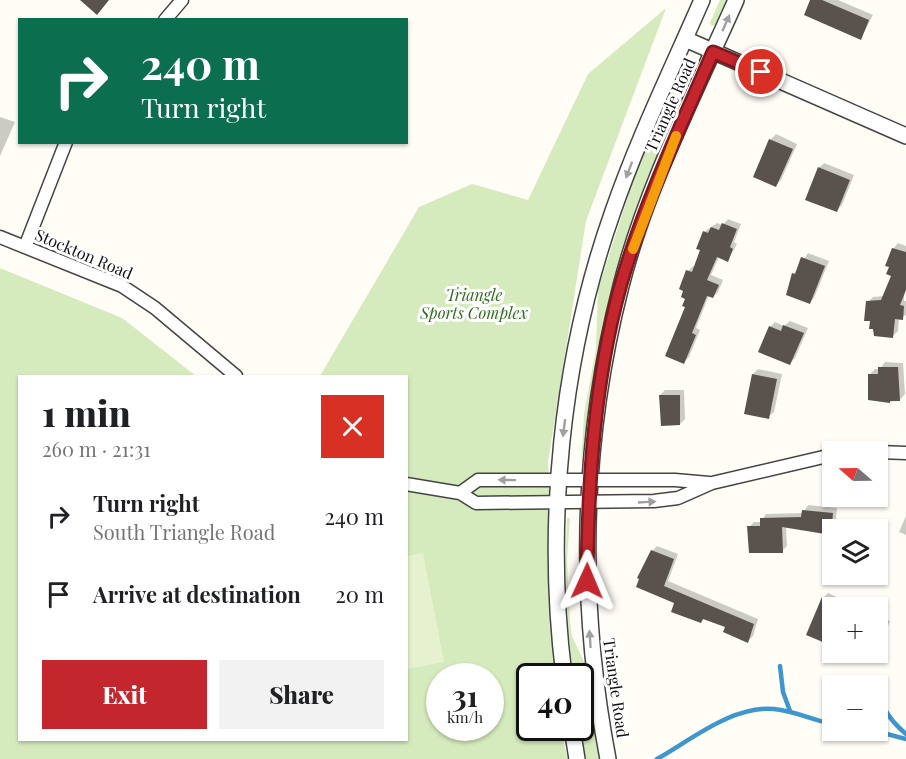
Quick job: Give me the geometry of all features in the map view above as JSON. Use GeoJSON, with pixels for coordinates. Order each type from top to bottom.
{"type":"FeatureCollection","features":[{"type":"Feature","properties":{"kind":"street"},"geometry":{"type":"LineString","coordinates":[[167,18],[182,0]]}},
{"type":"Feature","properties":{"kind":"street","name":"Triangle Road"},"geometry":{"type":"LineString","coordinates":[[563,663],[560,633],[558,503],[572,376],[594,274],[611,215],[643,134],[702,0]]}},
{"type":"Feature","properties":{"kind":"street","name":"Triangle Road"},"geometry":{"type":"LineString","coordinates":[[608,759],[590,644],[587,581],[588,504],[604,361],[621,285],[657,179],[736,0]]}},
{"type":"Feature","properties":{"kind":"street"},"geometry":{"type":"LineString","coordinates":[[685,39],[906,136]]}},
{"type":"Feature","properties":{"kind":"street"},"geometry":{"type":"LineString","coordinates":[[25,247],[65,144]]}},
{"type":"Feature","properties":{"kind":"street","name":"Stockton Road"},"geometry":{"type":"LineString","coordinates":[[0,237],[122,286],[155,308],[235,375]]}},
{"type":"Feature","properties":{"kind":"street"},"geometry":{"type":"LineString","coordinates":[[888,452],[906,453]]}},
{"type":"Feature","properties":{"kind":"street"},"geometry":{"type":"LineString","coordinates":[[408,484],[460,493],[476,503],[588,504],[666,500],[712,483],[822,457]]}},
{"type":"Feature","properties":{"kind":"street"},"geometry":{"type":"LineString","coordinates":[[460,493],[478,480],[590,479],[712,483]]}},
{"type":"Feature","properties":{"kind":"street"},"geometry":{"type":"LineString","coordinates":[[574,741],[577,759]]}},
{"type":"Feature","properties":{"kind":"green space"},"geometry":{"type":"Polygon","coordinates":[[[720,0],[726,0],[715,25],[712,26],[710,23],[720,0]]]}},
{"type":"Feature","properties":{"kind":"green space","name":"Triangle Sports Complex"},"geometry":{"type":"Polygon","coordinates":[[[666,8],[586,221],[548,462],[557,663],[516,663],[516,741],[563,741],[568,759],[0,759],[0,268],[122,318],[195,375],[18,375],[18,741],[408,741],[408,375],[321,375],[419,207],[472,184],[528,200],[588,74],[666,8]]]}},
{"type":"Feature","properties":{"kind":"green space"},"geometry":{"type":"Polygon","coordinates":[[[694,71],[636,211],[612,288],[598,348],[581,466],[584,414],[596,349],[598,289],[637,169],[670,93],[682,78],[694,71]]]}},
{"type":"Feature","properties":{"kind":"green space"},"geometry":{"type":"Polygon","coordinates":[[[567,518],[570,518],[567,559],[570,621],[572,636],[585,663],[572,663],[566,558],[567,518]]]}},
{"type":"Feature","properties":{"kind":"green space"},"geometry":{"type":"Polygon","coordinates":[[[423,553],[444,662],[426,663],[426,665],[408,669],[408,556],[423,553]]]}},
{"type":"Feature","properties":{"kind":"green space"},"geometry":{"type":"Polygon","coordinates":[[[594,721],[600,759],[586,759],[583,741],[594,741],[594,721]]]}},
{"type":"Feature","properties":{"kind":"building"},"geometry":{"type":"Polygon","coordinates":[[[80,0],[109,0],[97,15],[80,0]]]}},
{"type":"Feature","properties":{"kind":"building"},"geometry":{"type":"Polygon","coordinates":[[[810,0],[822,0],[869,20],[861,40],[804,15],[810,0]]]}},
{"type":"Feature","properties":{"kind":"building"},"geometry":{"type":"Polygon","coordinates":[[[769,139],[793,149],[776,187],[753,177],[769,139]]]}},
{"type":"Feature","properties":{"kind":"building"},"geometry":{"type":"Polygon","coordinates":[[[818,167],[850,180],[837,212],[805,200],[818,167]]]}},
{"type":"Feature","properties":{"kind":"building"},"geometry":{"type":"Polygon","coordinates":[[[722,223],[737,229],[730,247],[733,249],[728,262],[717,257],[707,280],[719,285],[713,298],[707,296],[692,333],[696,335],[684,364],[665,356],[685,307],[682,306],[685,299],[681,297],[683,291],[679,289],[686,270],[692,272],[700,250],[696,249],[703,231],[708,233],[711,227],[719,230],[722,223]]]}},
{"type":"Feature","properties":{"kind":"building"},"geometry":{"type":"Polygon","coordinates":[[[892,248],[906,252],[906,290],[900,305],[904,306],[903,320],[895,319],[893,338],[874,336],[873,329],[869,329],[870,321],[864,321],[866,301],[881,300],[891,276],[886,274],[889,267],[885,266],[892,248]]]}},
{"type":"Feature","properties":{"kind":"building"},"geometry":{"type":"Polygon","coordinates":[[[801,257],[825,266],[810,304],[786,295],[792,273],[795,274],[801,257]]]}},
{"type":"Feature","properties":{"kind":"building"},"geometry":{"type":"Polygon","coordinates":[[[783,325],[804,333],[790,365],[758,352],[769,326],[781,331],[783,325]]]}},
{"type":"Feature","properties":{"kind":"building"},"geometry":{"type":"Polygon","coordinates":[[[878,367],[898,367],[900,401],[890,401],[890,403],[868,400],[868,374],[878,374],[878,367]]]}},
{"type":"Feature","properties":{"kind":"building"},"geometry":{"type":"Polygon","coordinates":[[[752,374],[777,379],[769,419],[744,414],[752,374]]]}},
{"type":"Feature","properties":{"kind":"building"},"geometry":{"type":"Polygon","coordinates":[[[659,395],[680,395],[680,425],[661,426],[659,395]]]}},
{"type":"Feature","properties":{"kind":"building"},"geometry":{"type":"Polygon","coordinates":[[[802,510],[833,513],[832,519],[822,519],[822,534],[782,527],[783,553],[749,553],[747,526],[760,526],[760,518],[801,517],[802,510]]]}},
{"type":"Feature","properties":{"kind":"building"},"geometry":{"type":"Polygon","coordinates":[[[651,550],[674,559],[664,586],[754,624],[748,643],[723,632],[725,627],[703,619],[701,623],[671,612],[674,603],[636,587],[639,579],[637,578],[651,550]]]}},
{"type":"Feature","properties":{"kind":"building"},"geometry":{"type":"Polygon","coordinates":[[[822,597],[822,642],[806,635],[822,597]]]}},
{"type":"Feature","properties":{"kind":"waterway"},"geometry":{"type":"LineString","coordinates":[[780,666],[783,692],[790,711]]}},
{"type":"Feature","properties":{"kind":"waterway"},"geometry":{"type":"LineString","coordinates":[[657,759],[713,725],[743,712],[774,709],[822,721]]}},
{"type":"Feature","properties":{"kind":"waterway"},"geometry":{"type":"LineString","coordinates":[[888,714],[906,734]]}},
{"type":"Feature","properties":{"kind":"waterway"},"geometry":{"type":"LineString","coordinates":[[888,734],[906,739]]}},
{"type":"Feature","properties":{"kind":"slow traffic"},"geometry":{"type":"LineString","coordinates":[[633,249],[657,179],[676,136]]}},
{"type":"Feature","properties":{"kind":"route"},"geometry":{"type":"LineString","coordinates":[[587,581],[588,504],[595,424],[604,361],[621,285],[640,228],[657,179],[713,52],[761,72]]}}]}
